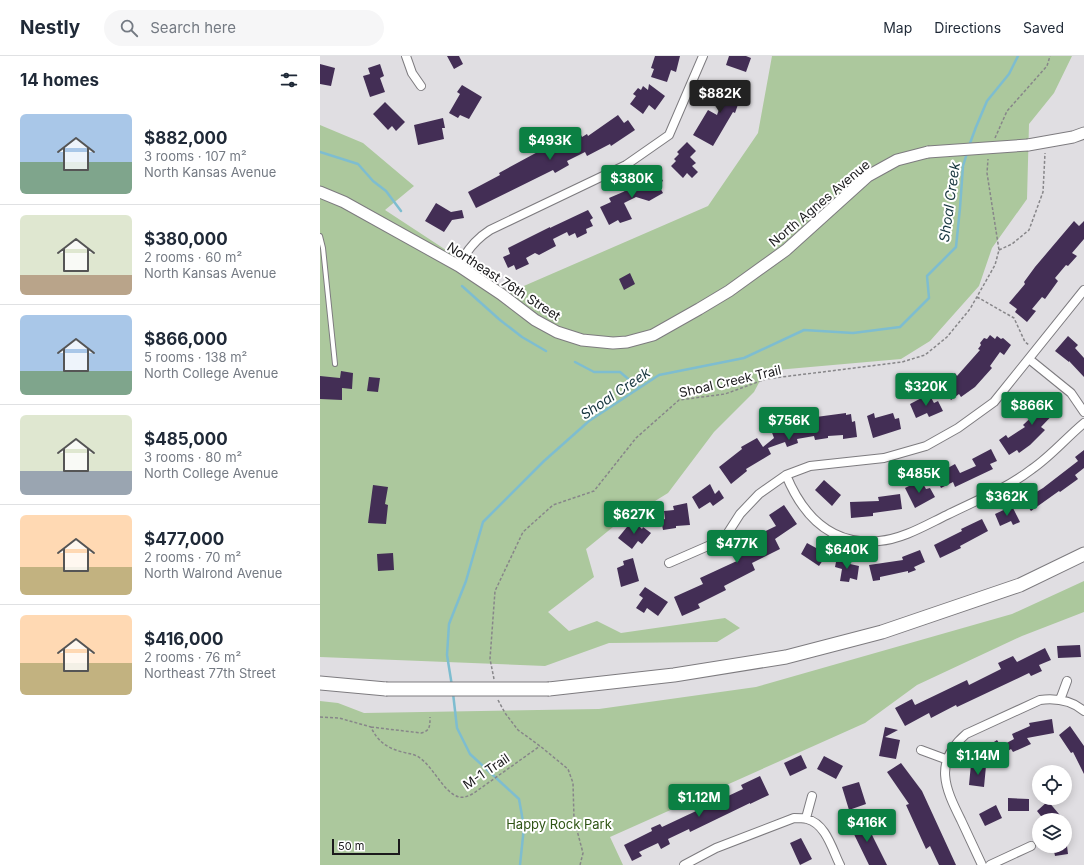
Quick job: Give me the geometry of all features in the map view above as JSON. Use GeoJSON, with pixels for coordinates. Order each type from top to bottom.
{"type":"FeatureCollection","features":[{"type":"Feature","properties":{"kind":"main road"},"geometry":{"type":"LineString","coordinates":[[320,683],[386,689],[549,689],[674,675],[786,657],[882,632],[1020,585],[1084,554]]}},
{"type":"Feature","properties":{"kind":"street"},"geometry":{"type":"LineString","coordinates":[[406,56],[412,74],[421,86]]}},
{"type":"Feature","properties":{"kind":"street"},"geometry":{"type":"LineString","coordinates":[[459,266],[471,246],[481,236],[490,230],[626,165],[669,135],[703,56]]}},
{"type":"Feature","properties":{"kind":"street","name":"North Agnes Avenue"},"geometry":{"type":"LineString","coordinates":[[614,344],[653,335],[729,291],[786,250],[868,176],[896,160],[928,152],[1028,145],[1073,136],[1084,132]]}},
{"type":"Feature","properties":{"kind":"street","name":"Northeast 76th Street"},"geometry":{"type":"LineString","coordinates":[[320,192],[344,202],[459,266],[501,294],[535,320],[557,332],[582,340],[614,344]]}},
{"type":"Feature","properties":{"kind":"street"},"geometry":{"type":"LineString","coordinates":[[669,563],[724,538],[740,514],[759,494],[786,475],[810,466],[884,458],[926,446],[958,428],[994,402],[1084,290]]}},
{"type":"Feature","properties":{"kind":"street"},"geometry":{"type":"LineString","coordinates":[[1029,359],[1071,393],[1084,412]]}},
{"type":"Feature","properties":{"kind":"street"},"geometry":{"type":"LineString","coordinates":[[786,475],[803,508],[822,526],[836,535],[850,539],[880,541],[916,530],[1013,482],[1046,458],[1084,423]]}},
{"type":"Feature","properties":{"kind":"street"},"geometry":{"type":"LineString","coordinates":[[1060,700],[1067,681]]}},
{"type":"Feature","properties":{"kind":"street"},"geometry":{"type":"LineString","coordinates":[[982,865],[947,792],[945,779],[948,760],[957,744],[966,734],[1040,700],[1060,700],[1072,703],[1084,711]]}},
{"type":"Feature","properties":{"kind":"street"},"geometry":{"type":"LineString","coordinates":[[921,750],[948,760]]}},
{"type":"Feature","properties":{"kind":"street"},"geometry":{"type":"LineString","coordinates":[[806,818],[812,796]]}},
{"type":"Feature","properties":{"kind":"street"},"geometry":{"type":"LineString","coordinates":[[684,865],[696,862],[716,848],[787,819],[806,818],[822,829],[840,865]]}},
{"type":"Feature","properties":{"kind":"street"},"geometry":{"type":"LineString","coordinates":[[990,865],[1031,846]]}},
{"type":"Feature","properties":{"kind":"lane"},"geometry":{"type":"LineString","coordinates":[[320,236],[323,248],[335,364]]}},
{"type":"Feature","properties":{"kind":"path"},"geometry":{"type":"LineString","coordinates":[[995,140],[1007,111],[1047,66],[1050,56]]}},
{"type":"Feature","properties":{"kind":"path","name":"Shoal Creek Trail"},"geometry":{"type":"LineString","coordinates":[[494,680],[490,659],[495,591],[523,532],[554,505],[594,491],[636,438],[679,400],[725,394],[766,379],[902,362],[924,355],[947,337],[970,309],[995,265],[999,250],[987,173],[990,153]]}},
{"type":"Feature","properties":{"kind":"path"},"geometry":{"type":"LineString","coordinates":[[999,250],[1012,244],[1029,230],[1043,192],[1045,153]]}},
{"type":"Feature","properties":{"kind":"path"},"geometry":{"type":"LineString","coordinates":[[977,297],[1014,318],[1025,342],[1036,350]]}},
{"type":"Feature","properties":{"kind":"path"},"geometry":{"type":"LineString","coordinates":[[497,694],[498,702],[518,730],[568,769],[573,783],[574,820],[583,853],[580,865]]}},
{"type":"Feature","properties":{"kind":"path"},"geometry":{"type":"LineString","coordinates":[[320,717],[339,718],[371,727],[421,733],[426,732],[429,728],[430,717]]}},
{"type":"Feature","properties":{"kind":"path","name":"M-1 Trail"},"geometry":{"type":"LineString","coordinates":[[371,727],[377,738],[387,746],[416,755],[420,758],[430,767],[442,783],[453,794],[459,797],[469,796],[540,746]]}},
{"type":"Feature","properties":{"kind":"green space"},"geometry":{"type":"Polygon","coordinates":[[[772,56],[1072,56],[1054,93],[1029,124],[1027,199],[992,248],[979,286],[930,341],[901,359],[765,371],[754,392],[714,432],[668,493],[613,527],[586,549],[594,577],[548,612],[569,631],[597,621],[621,633],[725,618],[740,628],[717,642],[609,643],[545,666],[320,657],[320,125],[363,143],[414,186],[385,210],[510,292],[708,206],[758,133],[772,56]]]}},
{"type":"Feature","properties":{"kind":"green space","name":"Happy Rock Park"},"geometry":{"type":"Polygon","coordinates":[[[1084,581],[1084,612],[1022,636],[917,685],[865,723],[610,837],[623,865],[320,865],[320,701],[338,703],[364,713],[599,709],[756,687],[1012,614],[1084,581]]]}},
{"type":"Feature","properties":{"kind":"building"},"geometry":{"type":"Polygon","coordinates":[[[447,56],[459,56],[463,64],[454,69],[447,56]]]}},
{"type":"Feature","properties":{"kind":"building"},"geometry":{"type":"Polygon","coordinates":[[[655,56],[680,56],[676,72],[671,70],[667,82],[651,77],[654,69],[651,68],[655,56]]]}},
{"type":"Feature","properties":{"kind":"building"},"geometry":{"type":"Polygon","coordinates":[[[729,56],[746,56],[751,58],[746,72],[726,65],[729,56]]]}},
{"type":"Feature","properties":{"kind":"building"},"geometry":{"type":"Polygon","coordinates":[[[320,64],[335,68],[331,86],[320,84],[320,64]]]}},
{"type":"Feature","properties":{"kind":"building"},"geometry":{"type":"Polygon","coordinates":[[[380,64],[384,76],[380,78],[385,92],[370,97],[363,76],[370,74],[368,68],[380,64]]]}},
{"type":"Feature","properties":{"kind":"building"},"geometry":{"type":"Polygon","coordinates":[[[722,80],[742,87],[746,93],[741,96],[735,113],[733,112],[713,146],[693,135],[708,110],[717,115],[725,92],[718,90],[722,80]]]}},
{"type":"Feature","properties":{"kind":"building"},"geometry":{"type":"Polygon","coordinates":[[[649,84],[665,96],[655,110],[649,105],[643,114],[630,104],[636,96],[633,94],[638,88],[641,90],[643,86],[648,90],[649,84]]]}},
{"type":"Feature","properties":{"kind":"building"},"geometry":{"type":"Polygon","coordinates":[[[462,85],[482,97],[469,119],[460,115],[458,118],[449,113],[460,94],[457,92],[462,85]]]}},
{"type":"Feature","properties":{"kind":"building"},"geometry":{"type":"Polygon","coordinates":[[[385,102],[405,122],[396,131],[392,126],[388,130],[373,114],[385,102]]]}},
{"type":"Feature","properties":{"kind":"building"},"geometry":{"type":"Polygon","coordinates":[[[618,115],[624,123],[628,120],[635,130],[611,146],[610,144],[587,156],[585,152],[567,161],[569,165],[555,173],[553,170],[476,208],[468,192],[500,175],[499,173],[556,142],[558,146],[581,135],[582,137],[587,134],[588,136],[618,115]]]}},
{"type":"Feature","properties":{"kind":"building"},"geometry":{"type":"Polygon","coordinates":[[[443,118],[445,128],[442,128],[444,139],[418,145],[414,125],[443,118]]]}},
{"type":"Feature","properties":{"kind":"building"},"geometry":{"type":"Polygon","coordinates":[[[687,142],[696,151],[690,157],[696,163],[692,166],[698,172],[692,178],[687,173],[683,178],[671,166],[676,161],[674,159],[679,154],[677,152],[687,142]]]}},
{"type":"Feature","properties":{"kind":"building"},"geometry":{"type":"Polygon","coordinates":[[[658,172],[663,181],[658,184],[663,193],[649,201],[636,197],[624,203],[632,219],[620,223],[618,220],[609,225],[600,207],[611,202],[609,198],[623,192],[658,172]]]}},
{"type":"Feature","properties":{"kind":"building"},"geometry":{"type":"Polygon","coordinates":[[[436,203],[451,212],[462,210],[464,218],[452,220],[444,232],[425,221],[436,203]]]}},
{"type":"Feature","properties":{"kind":"building"},"geometry":{"type":"Polygon","coordinates":[[[588,210],[593,218],[590,220],[593,226],[586,229],[587,233],[577,238],[575,233],[569,236],[567,232],[553,239],[556,246],[539,255],[535,253],[526,258],[529,264],[516,270],[514,265],[508,268],[503,257],[510,254],[508,248],[588,210]]]}},
{"type":"Feature","properties":{"kind":"building"},"geometry":{"type":"Polygon","coordinates":[[[1074,221],[1079,226],[1084,221],[1084,239],[1072,253],[1077,256],[1068,266],[1066,265],[1055,278],[1058,281],[1045,299],[1042,297],[1032,309],[1036,311],[1027,322],[1015,312],[1017,309],[1009,303],[1025,284],[1024,282],[1035,267],[1074,221]]]}},
{"type":"Feature","properties":{"kind":"building"},"geometry":{"type":"Polygon","coordinates":[[[630,273],[635,284],[624,290],[619,279],[630,273]]]}},
{"type":"Feature","properties":{"kind":"building"},"geometry":{"type":"Polygon","coordinates":[[[990,335],[995,339],[997,336],[1001,339],[1003,338],[1011,345],[1004,355],[1000,352],[990,366],[992,368],[975,387],[961,397],[959,394],[951,400],[939,382],[955,373],[957,376],[980,350],[978,349],[981,345],[980,343],[984,338],[987,339],[990,335]]]}},
{"type":"Feature","properties":{"kind":"building"},"geometry":{"type":"Polygon","coordinates":[[[1068,336],[1078,345],[1075,348],[1084,358],[1084,377],[1069,361],[1055,351],[1068,336]]]}},
{"type":"Feature","properties":{"kind":"building"},"geometry":{"type":"Polygon","coordinates":[[[341,371],[353,373],[352,389],[342,388],[342,400],[320,399],[320,376],[340,378],[341,371]]]}},
{"type":"Feature","properties":{"kind":"building"},"geometry":{"type":"Polygon","coordinates":[[[369,377],[380,378],[378,392],[367,391],[369,377]]]}},
{"type":"Feature","properties":{"kind":"building"},"geometry":{"type":"Polygon","coordinates":[[[1047,392],[1062,405],[1041,427],[1045,430],[1030,445],[1019,453],[1017,450],[1009,455],[999,440],[1006,435],[1008,438],[1025,427],[1023,425],[1040,409],[1036,405],[1047,392]]]}},
{"type":"Feature","properties":{"kind":"building"},"geometry":{"type":"Polygon","coordinates":[[[929,394],[934,403],[938,401],[943,411],[929,417],[927,413],[916,418],[910,404],[929,394]]]}},
{"type":"Feature","properties":{"kind":"building"},"geometry":{"type":"Polygon","coordinates":[[[815,413],[816,417],[846,413],[846,415],[851,414],[852,422],[855,421],[857,437],[843,439],[843,435],[828,436],[828,438],[815,440],[814,436],[797,439],[798,443],[787,447],[785,442],[768,448],[771,454],[746,469],[747,471],[731,484],[719,467],[742,449],[741,447],[757,438],[763,447],[774,438],[771,430],[787,425],[789,430],[803,427],[801,419],[807,418],[807,415],[815,413]]]}},
{"type":"Feature","properties":{"kind":"building"},"geometry":{"type":"Polygon","coordinates":[[[874,413],[875,418],[893,413],[895,419],[899,418],[901,429],[873,438],[867,416],[874,413]]]}},
{"type":"Feature","properties":{"kind":"building"},"geometry":{"type":"Polygon","coordinates":[[[991,449],[997,461],[990,464],[993,469],[955,487],[953,482],[941,488],[935,475],[955,464],[960,473],[976,466],[972,459],[991,449]]]}},
{"type":"Feature","properties":{"kind":"building"},"geometry":{"type":"Polygon","coordinates":[[[1084,450],[1084,468],[1075,475],[1078,479],[1031,511],[1023,500],[1043,488],[1078,461],[1075,457],[1084,450]]]}},
{"type":"Feature","properties":{"kind":"building"},"geometry":{"type":"Polygon","coordinates":[[[824,480],[841,495],[832,506],[815,490],[824,480]]]}},
{"type":"Feature","properties":{"kind":"building"},"geometry":{"type":"Polygon","coordinates":[[[921,480],[926,489],[930,488],[935,497],[915,508],[905,488],[921,480]]]}},
{"type":"Feature","properties":{"kind":"building"},"geometry":{"type":"Polygon","coordinates":[[[710,484],[715,494],[719,490],[724,498],[713,506],[710,502],[699,509],[692,497],[710,484]]]}},
{"type":"Feature","properties":{"kind":"building"},"geometry":{"type":"Polygon","coordinates":[[[373,485],[388,487],[385,504],[388,505],[386,524],[368,523],[373,485]]]}},
{"type":"Feature","properties":{"kind":"building"},"geometry":{"type":"Polygon","coordinates":[[[900,494],[902,509],[873,513],[873,516],[851,518],[850,502],[879,501],[878,497],[900,494]]]}},
{"type":"Feature","properties":{"kind":"building"},"geometry":{"type":"Polygon","coordinates":[[[687,503],[690,525],[676,526],[676,528],[663,530],[661,520],[665,519],[664,511],[674,510],[673,506],[687,503]]]}},
{"type":"Feature","properties":{"kind":"building"},"geometry":{"type":"Polygon","coordinates":[[[784,505],[797,524],[775,539],[780,549],[752,563],[755,570],[724,586],[726,590],[698,604],[700,608],[682,616],[674,597],[703,584],[700,578],[739,560],[737,556],[757,546],[753,537],[776,526],[769,515],[784,505]]]}},
{"type":"Feature","properties":{"kind":"building"},"geometry":{"type":"Polygon","coordinates":[[[1012,506],[1020,522],[1013,525],[1011,521],[1000,526],[995,514],[1012,506]]]}},
{"type":"Feature","properties":{"kind":"building"},"geometry":{"type":"Polygon","coordinates":[[[982,519],[988,531],[960,546],[961,548],[940,558],[934,545],[962,531],[961,529],[982,519]]]}},
{"type":"Feature","properties":{"kind":"building"},"geometry":{"type":"Polygon","coordinates":[[[631,522],[636,526],[638,525],[642,529],[643,527],[651,533],[642,544],[638,541],[632,549],[618,538],[631,522]]]}},
{"type":"Feature","properties":{"kind":"building"},"geometry":{"type":"Polygon","coordinates":[[[807,543],[827,554],[819,566],[801,554],[807,543]]]}},
{"type":"Feature","properties":{"kind":"building"},"geometry":{"type":"Polygon","coordinates":[[[920,550],[925,562],[914,567],[916,570],[908,573],[908,571],[880,577],[880,580],[873,581],[869,565],[903,560],[902,557],[920,550]]]}},
{"type":"Feature","properties":{"kind":"building"},"geometry":{"type":"Polygon","coordinates":[[[393,553],[394,570],[378,571],[377,554],[393,553]]]}},
{"type":"Feature","properties":{"kind":"building"},"geometry":{"type":"Polygon","coordinates":[[[837,557],[851,560],[850,564],[859,566],[857,580],[850,578],[849,582],[840,581],[842,569],[835,567],[837,557]]]}},
{"type":"Feature","properties":{"kind":"building"},"geometry":{"type":"Polygon","coordinates":[[[633,558],[639,581],[621,587],[617,568],[624,565],[623,561],[633,558]]]}},
{"type":"Feature","properties":{"kind":"building"},"geometry":{"type":"Polygon","coordinates":[[[645,587],[668,602],[658,616],[647,608],[644,613],[636,608],[643,598],[639,595],[645,587]]]}},
{"type":"Feature","properties":{"kind":"building"},"geometry":{"type":"Polygon","coordinates":[[[1080,645],[1081,657],[1058,658],[1057,646],[1080,645]]]}},
{"type":"Feature","properties":{"kind":"building"},"geometry":{"type":"Polygon","coordinates":[[[1045,648],[1051,660],[1039,665],[1042,671],[1031,676],[1029,673],[957,707],[956,705],[931,718],[929,713],[905,726],[895,708],[912,699],[915,705],[967,680],[969,685],[1001,669],[998,663],[1013,656],[1017,662],[1045,648]]]}},
{"type":"Feature","properties":{"kind":"building"},"geometry":{"type":"Polygon","coordinates":[[[1052,719],[1054,733],[1027,738],[1031,744],[1013,752],[1011,749],[991,762],[983,749],[997,740],[1001,746],[1014,739],[1012,734],[1030,726],[1029,723],[1052,719]]]}},
{"type":"Feature","properties":{"kind":"building"},"geometry":{"type":"Polygon","coordinates":[[[1070,726],[1084,746],[1084,774],[1073,752],[1071,753],[1059,735],[1070,726]]]}},
{"type":"Feature","properties":{"kind":"building"},"geometry":{"type":"Polygon","coordinates":[[[885,727],[898,730],[885,737],[900,740],[896,759],[879,756],[885,727]]]}},
{"type":"Feature","properties":{"kind":"building"},"geometry":{"type":"Polygon","coordinates":[[[801,755],[807,768],[790,776],[784,763],[801,755]]]}},
{"type":"Feature","properties":{"kind":"building"},"geometry":{"type":"Polygon","coordinates":[[[824,756],[843,766],[836,779],[817,769],[824,756]]]}},
{"type":"Feature","properties":{"kind":"building"},"geometry":{"type":"Polygon","coordinates":[[[901,763],[922,791],[956,865],[939,865],[930,846],[926,849],[906,805],[909,804],[887,772],[901,763]]]}},
{"type":"Feature","properties":{"kind":"building"},"geometry":{"type":"Polygon","coordinates":[[[971,764],[986,766],[984,787],[969,785],[971,764]]]}},
{"type":"Feature","properties":{"kind":"building"},"geometry":{"type":"Polygon","coordinates":[[[760,776],[769,795],[690,832],[689,829],[668,839],[670,844],[661,849],[658,843],[639,852],[642,856],[632,861],[624,845],[652,831],[651,828],[660,824],[662,827],[743,789],[741,785],[760,776]]]}},
{"type":"Feature","properties":{"kind":"building"},"geometry":{"type":"Polygon","coordinates":[[[859,782],[866,804],[849,810],[842,787],[859,782]]]}},
{"type":"Feature","properties":{"kind":"building"},"geometry":{"type":"Polygon","coordinates":[[[1008,798],[1029,799],[1029,811],[1008,811],[1008,798]]]}},
{"type":"Feature","properties":{"kind":"building"},"geometry":{"type":"Polygon","coordinates":[[[996,805],[1002,818],[985,826],[979,814],[996,805]]]}},
{"type":"Feature","properties":{"kind":"building"},"geometry":{"type":"Polygon","coordinates":[[[1044,805],[1051,805],[1058,813],[1039,813],[1037,811],[1044,805]]]}},
{"type":"Feature","properties":{"kind":"building"},"geometry":{"type":"Polygon","coordinates":[[[864,817],[887,865],[869,865],[849,824],[864,817]]]}},
{"type":"Feature","properties":{"kind":"building"},"geometry":{"type":"Polygon","coordinates":[[[801,838],[812,859],[800,865],[790,843],[801,838]]]}},
{"type":"Feature","properties":{"kind":"building"},"geometry":{"type":"Polygon","coordinates":[[[1054,853],[1068,853],[1068,854],[1055,856],[1054,853]]]}},
{"type":"Feature","properties":{"kind":"waterway","name":"Shoal Creek"},"geometry":{"type":"LineString","coordinates":[[969,146],[987,101],[1009,74],[1018,56]]}},
{"type":"Feature","properties":{"kind":"waterway"},"geometry":{"type":"LineString","coordinates":[[320,152],[358,164],[373,181],[386,191],[401,211]]}},
{"type":"Feature","properties":{"kind":"waterway","name":"Shoal Creek"},"geometry":{"type":"LineString","coordinates":[[452,686],[447,655],[449,624],[466,581],[483,522],[544,461],[589,421],[659,375],[744,358],[804,330],[853,333],[900,327],[929,298],[927,276],[956,247],[963,166],[967,153]]}},
{"type":"Feature","properties":{"kind":"waterway"},"geometry":{"type":"LineString","coordinates":[[462,286],[500,320],[522,337],[546,351]]}},
{"type":"Feature","properties":{"kind":"waterway"},"geometry":{"type":"LineString","coordinates":[[575,362],[594,372],[620,372],[639,388]]}},
{"type":"Feature","properties":{"kind":"waterway","name":"Shoal Creek"},"geometry":{"type":"LineString","coordinates":[[453,693],[457,728],[470,754],[519,799],[524,827],[520,865]]}}]}
